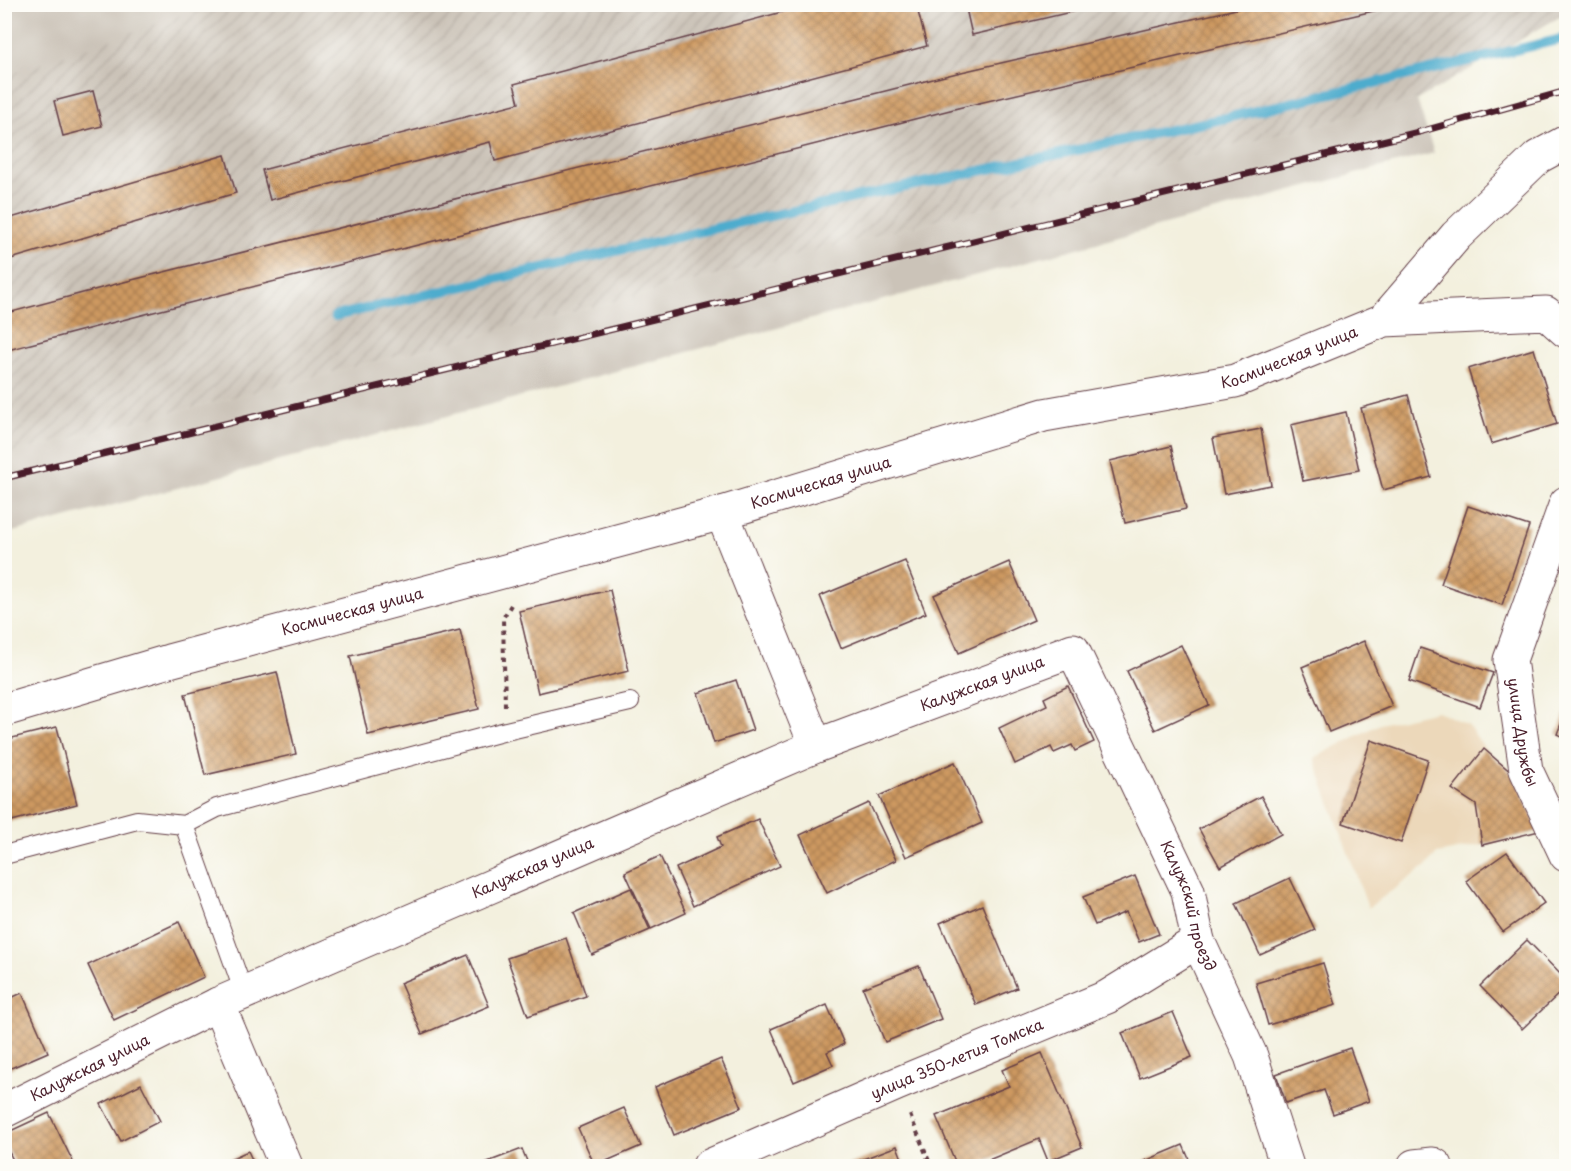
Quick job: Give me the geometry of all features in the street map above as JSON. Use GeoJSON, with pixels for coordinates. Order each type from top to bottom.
{"type":"FeatureCollection","features":[{"type":"Feature","properties":{"kind":"street","name":"Космическая улица"},"geometry":{"type":"LineString","coordinates":[[4,710],[169,661],[722,513],[1044,415],[1235,381],[1384,320],[1456,236],[1538,157],[1566,142]]}},
{"type":"Feature","properties":{"kind":"street"},"geometry":{"type":"LineString","coordinates":[[1384,320],[1546,314],[1566,331]]}},
{"type":"Feature","properties":{"kind":"street","name":"улица Дружбы"},"geometry":{"type":"LineString","coordinates":[[1566,503],[1510,660],[1526,770],[1566,855]]}},
{"type":"Feature","properties":{"kind":"street"},"geometry":{"type":"LineString","coordinates":[[722,513],[816,746]]}},
{"type":"Feature","properties":{"kind":"street","name":"Калужская улица"},"geometry":{"type":"LineString","coordinates":[[4,1112],[231,999],[816,746],[1073,650]]}},
{"type":"Feature","properties":{"kind":"street","name":"Калужский проезд"},"geometry":{"type":"LineString","coordinates":[[1073,650],[1188,891],[1198,940],[1251,1056],[1287,1167]]}},
{"type":"Feature","properties":{"kind":"street","name":"улица 350-летия Томска"},"geometry":{"type":"LineString","coordinates":[[709,1167],[897,1084],[1107,997],[1198,940]]}},
{"type":"Feature","properties":{"kind":"street"},"geometry":{"type":"LineString","coordinates":[[231,999],[286,1167]]}},
{"type":"Feature","properties":{"kind":"street"},"geometry":{"type":"LineString","coordinates":[[1414,1167],[1433,1164],[1436,1167]]}},
{"type":"Feature","properties":{"kind":"lane"},"geometry":{"type":"LineString","coordinates":[[4,855],[137,820],[184,825],[217,808],[506,731],[630,702]]}},
{"type":"Feature","properties":{"kind":"lane"},"geometry":{"type":"LineString","coordinates":[[184,825],[231,999]]}},
{"type":"Feature","properties":{"kind":"path"},"geometry":{"type":"LineString","coordinates":[[506,731],[503,618],[536,563]]}},
{"type":"Feature","properties":{"kind":"path"},"geometry":{"type":"LineString","coordinates":[[897,1084],[932,1167]]}},
{"type":"Feature","properties":{"kind":"shaded area"},"geometry":{"type":"Polygon","coordinates":[[[5,4],[211,4],[211,5],[5,76],[5,4]]]}},
{"type":"Feature","properties":{"kind":"shaded area"},"geometry":{"type":"Polygon","coordinates":[[[189,5],[1566,5],[1566,13],[1417,100],[5,455],[5,76],[189,5]]]}},
{"type":"Feature","properties":{"kind":"shaded area"},"geometry":{"type":"Polygon","coordinates":[[[1417,100],[1434,153],[5,534],[5,455],[1417,100]]]}},
{"type":"Feature","properties":{"kind":"shaded area"},"geometry":{"type":"Polygon","coordinates":[[[1437,711],[1468,725],[1485,749],[1513,774],[1539,831],[1437,854],[1426,866],[1368,908],[1314,758],[1380,724],[1437,711]]]}},
{"type":"Feature","properties":{"kind":"building"},"geometry":{"type":"Polygon","coordinates":[[[812,4],[916,4],[927,46],[495,161],[490,142],[270,200],[262,170],[519,103],[514,84],[812,4]]]}},
{"type":"Feature","properties":{"kind":"building"},"geometry":{"type":"Polygon","coordinates":[[[965,4],[1101,4],[1101,5],[972,35],[965,4]]]}},
{"type":"Feature","properties":{"kind":"building"},"geometry":{"type":"Polygon","coordinates":[[[1258,4],[1399,5],[962,107],[4,351],[4,314],[957,73],[1258,4]]]}},
{"type":"Feature","properties":{"kind":"building"},"geometry":{"type":"Polygon","coordinates":[[[93,91],[102,126],[63,136],[54,101],[93,91]]]}},
{"type":"Feature","properties":{"kind":"building"},"geometry":{"type":"Polygon","coordinates":[[[225,155],[236,193],[4,261],[4,220],[225,155]]]}},
{"type":"Feature","properties":{"kind":"building"},"geometry":{"type":"Polygon","coordinates":[[[1534,349],[1557,424],[1491,444],[1468,369],[1534,349]]]}},
{"type":"Feature","properties":{"kind":"building"},"geometry":{"type":"Polygon","coordinates":[[[1408,395],[1431,477],[1383,490],[1361,408],[1408,395]]]}},
{"type":"Feature","properties":{"kind":"building"},"geometry":{"type":"Polygon","coordinates":[[[1346,412],[1359,470],[1303,481],[1291,425],[1346,412]]]}},
{"type":"Feature","properties":{"kind":"building"},"geometry":{"type":"Polygon","coordinates":[[[1261,429],[1271,485],[1224,494],[1213,438],[1261,429]]]}},
{"type":"Feature","properties":{"kind":"building"},"geometry":{"type":"Polygon","coordinates":[[[1171,446],[1186,509],[1125,523],[1110,461],[1171,446]]]}},
{"type":"Feature","properties":{"kind":"building"},"geometry":{"type":"Polygon","coordinates":[[[1468,506],[1529,526],[1502,605],[1441,584],[1468,506]]]}},
{"type":"Feature","properties":{"kind":"building"},"geometry":{"type":"Polygon","coordinates":[[[905,561],[926,613],[841,648],[820,596],[905,561]]]}},
{"type":"Feature","properties":{"kind":"building"},"geometry":{"type":"Polygon","coordinates":[[[1009,562],[1034,620],[959,653],[934,595],[1009,562]]]}},
{"type":"Feature","properties":{"kind":"building"},"geometry":{"type":"Polygon","coordinates":[[[610,590],[629,671],[538,693],[519,611],[610,590]]]}},
{"type":"Feature","properties":{"kind":"building"},"geometry":{"type":"Polygon","coordinates":[[[460,630],[479,709],[368,735],[350,656],[460,630]]]}},
{"type":"Feature","properties":{"kind":"building"},"geometry":{"type":"Polygon","coordinates":[[[1364,641],[1392,706],[1329,732],[1302,667],[1364,641]]]}},
{"type":"Feature","properties":{"kind":"building"},"geometry":{"type":"Polygon","coordinates":[[[1181,645],[1209,705],[1155,730],[1127,671],[1181,645]]]}},
{"type":"Feature","properties":{"kind":"building"},"geometry":{"type":"Polygon","coordinates":[[[1420,648],[1493,673],[1480,707],[1409,681],[1420,648]]]}},
{"type":"Feature","properties":{"kind":"building"},"geometry":{"type":"Polygon","coordinates":[[[277,672],[296,754],[205,775],[185,694],[277,672]]]}},
{"type":"Feature","properties":{"kind":"building"},"geometry":{"type":"Polygon","coordinates":[[[736,680],[753,730],[714,743],[698,693],[736,680]]]}},
{"type":"Feature","properties":{"kind":"building"},"geometry":{"type":"Polygon","coordinates":[[[1068,686],[1094,742],[1075,751],[1072,745],[1054,753],[1051,747],[1015,764],[999,728],[1047,705],[1044,698],[1068,686]]]}},
{"type":"Feature","properties":{"kind":"building"},"geometry":{"type":"Polygon","coordinates":[[[1566,711],[1566,738],[1557,734],[1566,711]]]}},
{"type":"Feature","properties":{"kind":"building"},"geometry":{"type":"Polygon","coordinates":[[[57,727],[77,804],[4,823],[4,740],[57,727]]]}},
{"type":"Feature","properties":{"kind":"building"},"geometry":{"type":"Polygon","coordinates":[[[1371,740],[1428,760],[1401,843],[1343,823],[1371,740]]]}},
{"type":"Feature","properties":{"kind":"building"},"geometry":{"type":"Polygon","coordinates":[[[1484,749],[1513,774],[1539,831],[1482,845],[1476,805],[1452,789],[1484,749]]]}},
{"type":"Feature","properties":{"kind":"building"},"geometry":{"type":"Polygon","coordinates":[[[955,762],[982,823],[906,857],[879,796],[955,762]]]}},
{"type":"Feature","properties":{"kind":"building"},"geometry":{"type":"Polygon","coordinates":[[[1261,796],[1281,834],[1220,867],[1199,829],[1261,796]]]}},
{"type":"Feature","properties":{"kind":"building"},"geometry":{"type":"Polygon","coordinates":[[[869,803],[896,860],[827,893],[800,835],[869,803]]]}},
{"type":"Feature","properties":{"kind":"building"},"geometry":{"type":"Polygon","coordinates":[[[758,819],[780,866],[693,906],[676,868],[721,847],[717,837],[758,819]]]}},
{"type":"Feature","properties":{"kind":"building"},"geometry":{"type":"Polygon","coordinates":[[[1507,852],[1544,903],[1503,932],[1466,881],[1507,852]]]}},
{"type":"Feature","properties":{"kind":"building"},"geometry":{"type":"Polygon","coordinates":[[[660,856],[686,913],[651,929],[625,872],[660,856]]]}},
{"type":"Feature","properties":{"kind":"building"},"geometry":{"type":"Polygon","coordinates":[[[1135,876],[1159,934],[1139,942],[1126,912],[1095,925],[1083,897],[1135,876]]]}},
{"type":"Feature","properties":{"kind":"building"},"geometry":{"type":"Polygon","coordinates":[[[1290,878],[1315,930],[1260,955],[1236,903],[1290,878]]]}},
{"type":"Feature","properties":{"kind":"building"},"geometry":{"type":"Polygon","coordinates":[[[631,888],[650,930],[592,955],[574,913],[631,888]]]}},
{"type":"Feature","properties":{"kind":"building"},"geometry":{"type":"Polygon","coordinates":[[[982,905],[1017,988],[976,1005],[940,923],[982,905]]]}},
{"type":"Feature","properties":{"kind":"building"},"geometry":{"type":"Polygon","coordinates":[[[179,922],[204,977],[114,1020],[88,965],[179,922]]]}},
{"type":"Feature","properties":{"kind":"building"},"geometry":{"type":"Polygon","coordinates":[[[566,938],[586,996],[528,1016],[507,958],[566,938]]]}},
{"type":"Feature","properties":{"kind":"building"},"geometry":{"type":"Polygon","coordinates":[[[1527,940],[1566,980],[1566,987],[1522,1029],[1480,986],[1527,940]]]}},
{"type":"Feature","properties":{"kind":"building"},"geometry":{"type":"Polygon","coordinates":[[[468,955],[489,1006],[422,1034],[400,983],[468,955]]]}},
{"type":"Feature","properties":{"kind":"building"},"geometry":{"type":"Polygon","coordinates":[[[1323,963],[1336,1005],[1268,1025],[1256,983],[1323,963]]]}},
{"type":"Feature","properties":{"kind":"building"},"geometry":{"type":"Polygon","coordinates":[[[919,966],[941,1019],[885,1042],[863,988],[919,966]]]}},
{"type":"Feature","properties":{"kind":"building"},"geometry":{"type":"Polygon","coordinates":[[[22,993],[48,1052],[4,1071],[4,1001],[22,993]]]}},
{"type":"Feature","properties":{"kind":"building"},"geometry":{"type":"Polygon","coordinates":[[[827,1005],[844,1044],[827,1052],[833,1065],[794,1082],[771,1029],[827,1005]]]}},
{"type":"Feature","properties":{"kind":"building"},"geometry":{"type":"Polygon","coordinates":[[[1173,1012],[1192,1057],[1140,1078],[1122,1033],[1173,1012]]]}},
{"type":"Feature","properties":{"kind":"building"},"geometry":{"type":"Polygon","coordinates":[[[1350,1048],[1369,1101],[1333,1114],[1324,1090],[1286,1103],[1276,1074],[1350,1048]]]}},
{"type":"Feature","properties":{"kind":"building"},"geometry":{"type":"Polygon","coordinates":[[[1042,1053],[1082,1147],[1048,1161],[1039,1139],[974,1166],[957,1166],[936,1116],[1009,1086],[1002,1070],[1042,1053]]]}},
{"type":"Feature","properties":{"kind":"building"},"geometry":{"type":"Polygon","coordinates":[[[721,1059],[742,1107],[674,1135],[655,1087],[721,1059]]]}},
{"type":"Feature","properties":{"kind":"building"},"geometry":{"type":"Polygon","coordinates":[[[141,1084],[160,1121],[121,1141],[101,1104],[141,1084]]]}},
{"type":"Feature","properties":{"kind":"building"},"geometry":{"type":"Polygon","coordinates":[[[624,1108],[641,1146],[595,1166],[578,1128],[624,1108]]]}},
{"type":"Feature","properties":{"kind":"building"},"geometry":{"type":"Polygon","coordinates":[[[49,1113],[75,1166],[16,1166],[4,1142],[4,1134],[49,1113]]]}},
{"type":"Feature","properties":{"kind":"building"},"geometry":{"type":"Polygon","coordinates":[[[1183,1145],[1192,1166],[1133,1166],[1183,1145]]]}},
{"type":"Feature","properties":{"kind":"building"},"geometry":{"type":"Polygon","coordinates":[[[897,1146],[905,1166],[845,1166],[897,1146]]]}},
{"type":"Feature","properties":{"kind":"building"},"geometry":{"type":"Polygon","coordinates":[[[522,1149],[529,1166],[477,1166],[522,1149]]]}},
{"type":"Feature","properties":{"kind":"building"},"geometry":{"type":"Polygon","coordinates":[[[248,1151],[255,1166],[214,1166],[248,1151]]]}},
{"type":"Feature","properties":{"kind":"building"},"geometry":{"type":"Polygon","coordinates":[[[1566,1156],[1566,1166],[1551,1166],[1566,1156]]]}},
{"type":"Feature","properties":{"kind":"waterway"},"geometry":{"type":"LineString","coordinates":[[335,316],[724,226],[1226,118],[1566,38]]}},
{"type":"Feature","properties":{"kind":"railway"},"geometry":{"type":"LineString","coordinates":[[4,478],[1423,131],[1566,91]]}}]}
